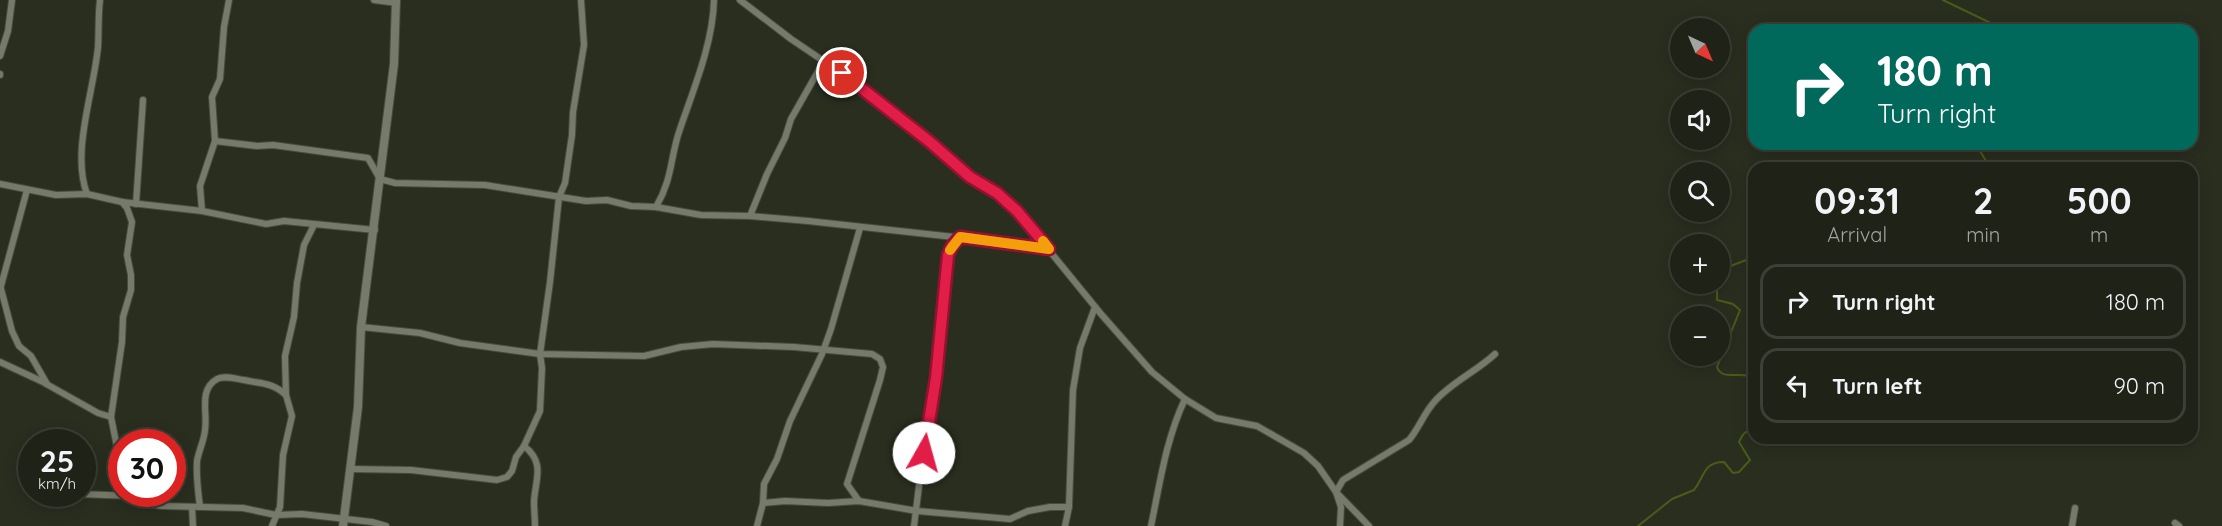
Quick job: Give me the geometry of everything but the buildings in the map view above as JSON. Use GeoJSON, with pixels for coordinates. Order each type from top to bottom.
{"type":"FeatureCollection","features":[{"type":"Feature","properties":{"kind":"street"},"geometry":{"type":"LineString","coordinates":[[0,56],[8,31],[12,0]]}},
{"type":"Feature","properties":{"kind":"street"},"geometry":{"type":"LineString","coordinates":[[87,194],[82,180],[84,128],[98,47],[100,0]]}},
{"type":"Feature","properties":{"kind":"street"},"geometry":{"type":"LineString","coordinates":[[202,211],[200,186],[214,141],[212,97],[220,79],[223,35],[229,0]]}},
{"type":"Feature","properties":{"kind":"street"},"geometry":{"type":"LineString","coordinates":[[344,522],[358,407],[361,327],[375,230],[394,64],[397,2],[374,0]]}},
{"type":"Feature","properties":{"kind":"street"},"geometry":{"type":"LineString","coordinates":[[351,469],[411,470],[497,480],[507,477],[512,471],[516,457],[524,446],[540,411],[543,368],[540,354],[559,197],[565,183],[584,45],[581,0]]}},
{"type":"Feature","properties":{"kind":"street"},"geometry":{"type":"LineString","coordinates":[[656,207],[666,190],[679,130],[691,101],[711,27],[714,0]]}},
{"type":"Feature","properties":{"kind":"street"},"geometry":{"type":"LineString","coordinates":[[740,0],[859,85],[970,177],[997,193],[1017,211],[1095,307],[1152,372],[1185,399],[1216,418],[1257,426],[1304,453],[1318,466],[1336,492],[1369,526]]}},
{"type":"Feature","properties":{"kind":"street"},"geometry":{"type":"LineString","coordinates":[[750,216],[785,138],[791,119],[824,61]]}},
{"type":"Feature","properties":{"kind":"street"},"geometry":{"type":"LineString","coordinates":[[136,204],[144,100]]}},
{"type":"Feature","properties":{"kind":"street"},"geometry":{"type":"LineString","coordinates":[[214,141],[256,146],[273,145],[368,158],[380,179]]}},
{"type":"Feature","properties":{"kind":"street"},"geometry":{"type":"LineString","coordinates":[[380,179],[395,183],[485,185],[586,201],[607,200],[631,206],[656,207],[701,215],[750,216],[960,237],[1049,249]]}},
{"type":"Feature","properties":{"kind":"street"},"geometry":{"type":"LineString","coordinates":[[0,184],[56,195],[87,194],[122,202],[202,211],[266,224],[284,221],[375,230]]}},
{"type":"Feature","properties":{"kind":"street"},"geometry":{"type":"LineString","coordinates":[[27,190],[1,285],[12,331],[20,346],[35,362],[47,384]]}},
{"type":"Feature","properties":{"kind":"street"},"geometry":{"type":"LineString","coordinates":[[113,429],[111,417],[123,342],[123,317],[130,290],[131,275],[127,255],[132,222],[128,208],[122,202]]}},
{"type":"Feature","properties":{"kind":"street"},"geometry":{"type":"LineString","coordinates":[[272,526],[280,507],[283,455],[292,416],[286,395],[285,356],[294,317],[304,245],[314,225]]}},
{"type":"Feature","properties":{"kind":"street"},"geometry":{"type":"LineString","coordinates":[[757,526],[763,503],[764,484],[777,459],[790,421],[823,350],[860,228]]}},
{"type":"Feature","properties":{"kind":"street"},"geometry":{"type":"LineString","coordinates":[[914,526],[926,430],[936,378],[948,255],[960,237]]}},
{"type":"Feature","properties":{"kind":"street"},"geometry":{"type":"LineString","coordinates":[[1065,526],[1070,507],[1073,390],[1080,348],[1095,307]]}},
{"type":"Feature","properties":{"kind":"street"},"geometry":{"type":"LineString","coordinates":[[361,327],[420,333],[460,343],[540,354],[644,356],[681,347],[713,344],[872,354],[880,359],[883,367],[847,484],[859,501]]}},
{"type":"Feature","properties":{"kind":"street"},"geometry":{"type":"LineString","coordinates":[[1340,526],[1341,507],[1336,492],[1343,480],[1409,440],[1425,413],[1436,400],[1496,354]]}},
{"type":"Feature","properties":{"kind":"street"},"geometry":{"type":"LineString","coordinates":[[0,362],[47,384],[98,413],[111,417]]}},
{"type":"Feature","properties":{"kind":"street"},"geometry":{"type":"LineString","coordinates":[[200,507],[197,463],[205,432],[204,401],[211,384],[218,378],[230,377],[268,383],[278,387],[286,395]]}},
{"type":"Feature","properties":{"kind":"street"},"geometry":{"type":"LineString","coordinates":[[1151,526],[1166,448],[1176,417],[1185,399]]}},
{"type":"Feature","properties":{"kind":"street"},"geometry":{"type":"LineString","coordinates":[[524,446],[531,452],[538,468],[534,501],[535,526]]}},
{"type":"Feature","properties":{"kind":"street"},"geometry":{"type":"LineString","coordinates":[[763,503],[859,501],[917,511],[1010,519],[1028,511],[1050,507],[1070,507]]}},
{"type":"Feature","properties":{"kind":"street"},"geometry":{"type":"LineString","coordinates":[[186,507],[243,508],[276,515],[302,514],[344,522],[386,526]]}},
{"type":"Feature","properties":{"kind":"street"},"geometry":{"type":"LineString","coordinates":[[192,507],[192,526]]}},
{"type":"Feature","properties":{"kind":"street"},"geometry":{"type":"LineString","coordinates":[[2072,526],[2075,508]]}},
{"type":"Feature","properties":{"kind":"waterway"},"geometry":{"type":"LineString","coordinates":[[1943,0],[1993,24]]}},
{"type":"Feature","properties":{"kind":"waterway"},"geometry":{"type":"LineString","coordinates":[[1980,150],[1986,162]]}},
{"type":"Feature","properties":{"kind":"waterway"},"geometry":{"type":"LineString","coordinates":[[1730,266],[1748,259]]}},
{"type":"Feature","properties":{"kind":"waterway"},"geometry":{"type":"LineString","coordinates":[[1717,294],[1717,300],[1733,304],[1740,310],[1717,367],[1723,374],[1748,376]]}},
{"type":"Feature","properties":{"kind":"waterway"},"geometry":{"type":"LineString","coordinates":[[1638,526],[1672,499],[1694,490],[1712,464],[1724,462],[1733,473],[1739,472],[1750,460],[1739,442],[1744,433],[1748,431]]}},
{"type":"Feature","properties":{"kind":"slow traffic"},"geometry":{"type":"LineString","coordinates":[[950,250],[960,237],[1049,249],[1043,241]]}},
{"type":"Feature","properties":{"kind":"route"},"geometry":{"type":"LineString","coordinates":[[842,73],[930,142],[970,177],[997,193],[1017,211],[1049,249],[960,237],[952,246],[948,255],[936,378],[924,453]]}}]}
